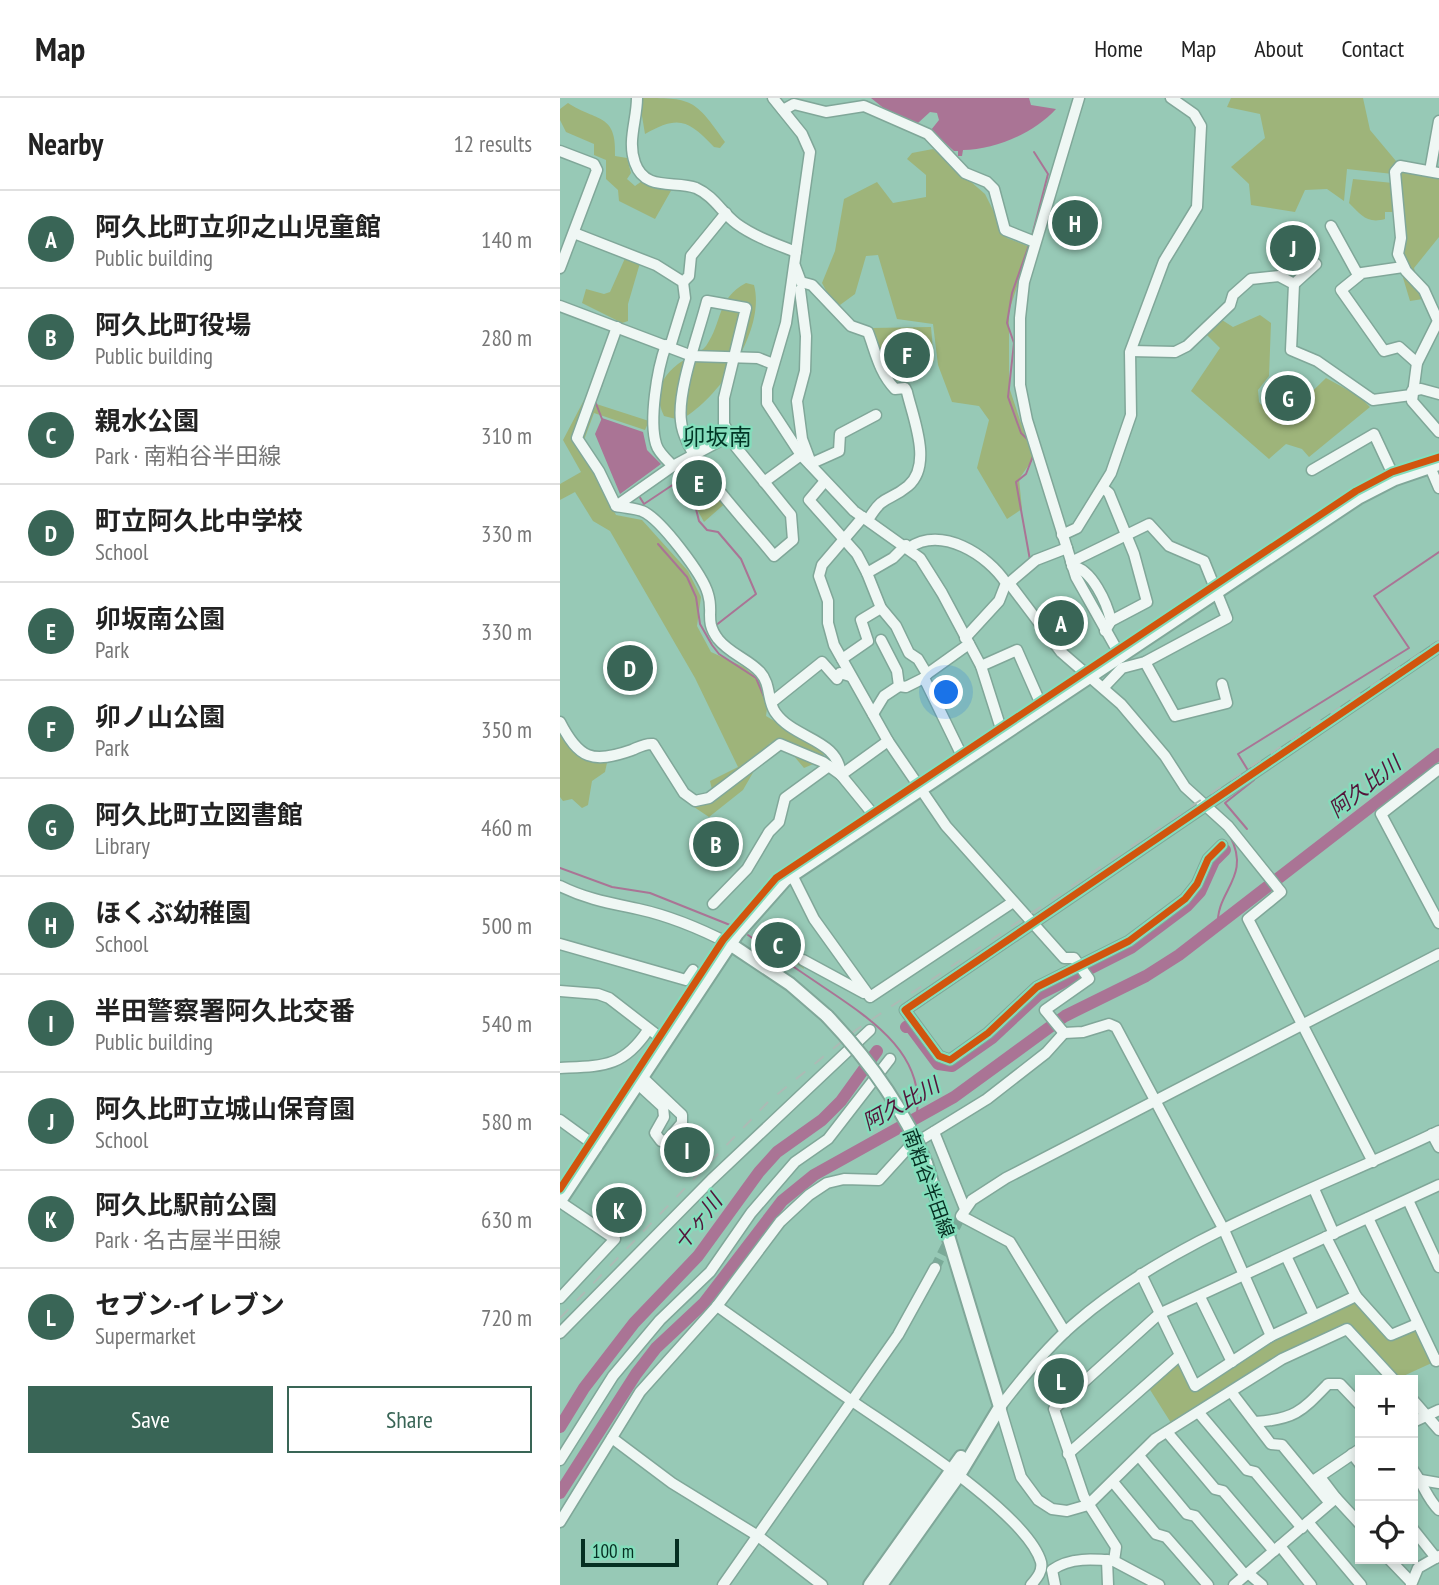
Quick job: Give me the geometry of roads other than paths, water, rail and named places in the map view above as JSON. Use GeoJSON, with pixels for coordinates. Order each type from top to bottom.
{"type":"FeatureCollection","features":[{"type":"Feature","properties":{"kind":"main road"},"geometry":{"type":"LineString","coordinates":[[560,1202],[730,944],[774,890],[1358,498],[1395,479],[1435,466]]}},
{"type":"Feature","properties":{"kind":"main road","name":"南粕谷半田線"},"geometry":{"type":"LineString","coordinates":[[730,944],[790,984],[827,1016],[862,1054],[890,1093],[926,1163],[1000,1407]]}},
{"type":"Feature","properties":{"kind":"main road"},"geometry":{"type":"LineString","coordinates":[[881,1585],[956,1473],[986,1420],[1000,1407]]}},
{"type":"Feature","properties":{"kind":"main road"},"geometry":{"type":"LineString","coordinates":[[870,1585],[956,1473]]}},
{"type":"Feature","properties":{"kind":"street"},"geometry":{"type":"LineString","coordinates":[[638,98],[632,135],[636,166],[657,184],[689,186],[705,192],[746,230],[796,252]]}},
{"type":"Feature","properties":{"kind":"street"},"geometry":{"type":"LineString","coordinates":[[773,98],[803,134],[810,152],[786,323],[767,388],[767,403],[801,456],[865,519],[908,547],[938,585],[981,666],[1003,735]]}},
{"type":"Feature","properties":{"kind":"street"},"geometry":{"type":"LineString","coordinates":[[1079,98],[1035,242],[1021,300],[1020,384],[1072,564],[1121,657]]}},
{"type":"Feature","properties":{"kind":"street"},"geometry":{"type":"LineString","coordinates":[[1062,535],[1077,528],[1103,488],[1131,415],[1131,351],[1164,261],[1197,207],[1201,126],[1194,114],[1171,98]]}},
{"type":"Feature","properties":{"kind":"street"},"geometry":{"type":"LineString","coordinates":[[783,110],[794,104],[826,112],[864,106],[920,130],[948,152],[965,173],[990,185],[997,196],[1005,230],[1035,242]]}},
{"type":"Feature","properties":{"kind":"street"},"geometry":{"type":"LineString","coordinates":[[1439,121],[1434,172],[1400,166],[1395,168],[1401,237],[1398,254],[1403,267],[1424,290],[1437,325],[1417,363],[1411,393],[1413,405],[1439,432]]}},
{"type":"Feature","properties":{"kind":"street"},"geometry":{"type":"LineString","coordinates":[[560,151],[594,164],[597,170],[560,268]]}},
{"type":"Feature","properties":{"kind":"street"},"geometry":{"type":"LineString","coordinates":[[683,282],[689,276],[691,256],[726,213]]}},
{"type":"Feature","properties":{"kind":"street"},"geometry":{"type":"LineString","coordinates":[[1331,226],[1359,275]]}},
{"type":"Feature","properties":{"kind":"street"},"geometry":{"type":"LineString","coordinates":[[574,233],[656,265],[683,282]]}},
{"type":"Feature","properties":{"kind":"street"},"geometry":{"type":"LineString","coordinates":[[1315,264],[1294,284],[1291,349],[1317,361],[1373,400],[1421,389],[1439,394]]}},
{"type":"Feature","properties":{"kind":"street"},"geometry":{"type":"LineString","coordinates":[[794,266],[798,267],[801,282],[812,285],[851,326],[868,332],[875,357],[886,377],[895,389],[905,388],[907,392],[919,447],[918,473],[908,486],[883,499],[822,565],[819,582],[828,601],[830,634],[850,676],[888,741],[946,826],[1064,958],[1074,958],[1083,968],[1089,979],[1045,1010],[1062,1032]]}},
{"type":"Feature","properties":{"kind":"street"},"geometry":{"type":"LineString","coordinates":[[1403,267],[1359,275],[1341,290],[1384,351],[1399,347],[1417,363]]}},
{"type":"Feature","properties":{"kind":"street"},"geometry":{"type":"LineString","coordinates":[[1131,351],[1175,352],[1187,346],[1251,279],[1279,276],[1294,284]]}},
{"type":"Feature","properties":{"kind":"street"},"geometry":{"type":"LineString","coordinates":[[673,466],[656,447],[655,379],[685,298],[683,282]]}},
{"type":"Feature","properties":{"kind":"street"},"geometry":{"type":"LineString","coordinates":[[800,290],[806,345],[805,371],[797,401],[802,439],[810,464]]}},
{"type":"Feature","properties":{"kind":"street"},"geometry":{"type":"LineString","coordinates":[[707,301],[746,308],[723,405],[729,436],[791,515],[793,540],[774,556],[692,455],[684,438],[680,414],[692,356],[707,301]]}},
{"type":"Feature","properties":{"kind":"street"},"geometry":{"type":"LineString","coordinates":[[560,306],[692,356],[758,358],[773,364]]}},
{"type":"Feature","properties":{"kind":"street"},"geometry":{"type":"LineString","coordinates":[[617,327],[577,433],[616,506],[646,513],[696,567],[709,595],[708,617],[713,631],[726,649],[760,673],[770,689],[776,713],[792,727],[833,751],[838,758],[842,775]]}},
{"type":"Feature","properties":{"kind":"street"},"geometry":{"type":"LineString","coordinates":[[810,464],[839,451],[840,434],[876,415]]}},
{"type":"Feature","properties":{"kind":"street"},"geometry":{"type":"LineString","coordinates":[[1312,470],[1374,434],[1395,479]]}},
{"type":"Feature","properties":{"kind":"street"},"geometry":{"type":"LineString","coordinates":[[616,506],[673,466],[729,436]]}},
{"type":"Feature","properties":{"kind":"street"},"geometry":{"type":"LineString","coordinates":[[764,482],[801,456]]}},
{"type":"Feature","properties":{"kind":"street"},"geometry":{"type":"LineString","coordinates":[[1435,466],[1439,488]]}},
{"type":"Feature","properties":{"kind":"street"},"geometry":{"type":"LineString","coordinates":[[825,481],[809,500],[844,540],[867,573],[881,608],[925,676],[964,760]]}},
{"type":"Feature","properties":{"kind":"street"},"geometry":{"type":"LineString","coordinates":[[1103,488],[1109,493],[1134,554],[1147,603],[1111,621],[1105,631]]}},
{"type":"Feature","properties":{"kind":"street"},"geometry":{"type":"LineString","coordinates":[[1072,564],[1149,524],[1169,546],[1203,561],[1218,591],[1227,618],[1145,662],[1122,668],[1104,687]]}},
{"type":"Feature","properties":{"kind":"street"},"geometry":{"type":"LineString","coordinates":[[867,573],[908,547],[939,539],[989,563],[1061,652],[1104,687],[1165,756],[1185,787],[1207,806],[1266,873],[1280,891],[1248,919],[1373,1162]]}},
{"type":"Feature","properties":{"kind":"street"},"geometry":{"type":"LineString","coordinates":[[873,715],[884,696],[899,686],[906,687],[925,676],[967,641],[999,601],[1007,583],[1036,560],[1067,548]]}},
{"type":"Feature","properties":{"kind":"street"},"geometry":{"type":"LineString","coordinates":[[1072,564],[1090,578],[1111,621]]}},
{"type":"Feature","properties":{"kind":"street"},"geometry":{"type":"LineString","coordinates":[[842,659],[868,641],[861,620],[881,608]]}},
{"type":"Feature","properties":{"kind":"street"},"geometry":{"type":"LineString","coordinates":[[881,640],[897,671],[899,686]]}},
{"type":"Feature","properties":{"kind":"street"},"geometry":{"type":"LineString","coordinates":[[1222,845],[1208,859],[1197,884],[1185,899],[1129,941],[1083,968],[1037,987],[988,1033],[950,1060],[939,1056],[905,1010],[1439,647]]}},
{"type":"Feature","properties":{"kind":"street"},"geometry":{"type":"LineString","coordinates":[[981,666],[1017,650],[1043,709]]}},
{"type":"Feature","properties":{"kind":"street"},"geometry":{"type":"LineString","coordinates":[[772,702],[822,662],[837,679],[841,673],[850,676]]}},
{"type":"Feature","properties":{"kind":"street"},"geometry":{"type":"LineString","coordinates":[[1145,662],[1175,716],[1227,703],[1222,684]]}},
{"type":"Feature","properties":{"kind":"street"},"geometry":{"type":"LineString","coordinates":[[560,722],[574,748],[591,757],[609,757],[653,744],[684,793],[695,801],[709,799],[780,744],[829,766],[842,775],[877,819]]}},
{"type":"Feature","properties":{"kind":"street"},"geometry":{"type":"LineString","coordinates":[[842,775],[888,741]]}},
{"type":"Feature","properties":{"kind":"street"},"geometry":{"type":"LineString","coordinates":[[713,904],[747,869],[767,835],[779,822],[785,798],[829,766]]}},
{"type":"Feature","properties":{"kind":"street"},"geometry":{"type":"LineString","coordinates":[[1439,769],[1381,814],[1439,923]]}},
{"type":"Feature","properties":{"kind":"street"},"geometry":{"type":"LineString","coordinates":[[792,876],[814,919],[870,997]]}},
{"type":"Feature","properties":{"kind":"street"},"geometry":{"type":"LineString","coordinates":[[560,886],[596,901],[639,909],[687,924],[730,944]]}},
{"type":"Feature","properties":{"kind":"street"},"geometry":{"type":"LineString","coordinates":[[870,997],[1013,902]]}},
{"type":"Feature","properties":{"kind":"street"},"geometry":{"type":"LineString","coordinates":[[560,944],[686,980],[693,970]]}},
{"type":"Feature","properties":{"kind":"street"},"geometry":{"type":"LineString","coordinates":[[1065,1332],[1010,1242],[961,1216],[972,1200],[1006,1178],[1439,954]]}},
{"type":"Feature","properties":{"kind":"street"},"geometry":{"type":"LineString","coordinates":[[803,960],[870,997]]}},
{"type":"Feature","properties":{"kind":"street"},"geometry":{"type":"LineString","coordinates":[[560,991],[598,994],[609,998],[666,1042]]}},
{"type":"Feature","properties":{"kind":"street"},"geometry":{"type":"LineString","coordinates":[[830,1030],[843,1020]]}},
{"type":"Feature","properties":{"kind":"street"},"geometry":{"type":"LineString","coordinates":[[1062,1032],[1083,1032],[1109,1024],[1116,1027],[1224,1230],[1271,1336]]}},
{"type":"Feature","properties":{"kind":"street"},"geometry":{"type":"LineString","coordinates":[[560,1068],[593,1067],[616,1062],[637,1046],[648,1030]]}},
{"type":"Feature","properties":{"kind":"street"},"geometry":{"type":"LineString","coordinates":[[560,1333],[711,1181],[870,1030]]}},
{"type":"Feature","properties":{"kind":"street"},"geometry":{"type":"LineString","coordinates":[[560,1522],[662,1364],[717,1306],[779,1222],[827,1183],[844,1178],[879,1180],[909,1147],[987,1099],[1046,1053],[1062,1032]]}},
{"type":"Feature","properties":{"kind":"street"},"geometry":{"type":"LineString","coordinates":[[560,1460],[613,1376],[660,1320],[710,1272],[751,1213],[795,1162],[828,1139],[890,1059]]}},
{"type":"Feature","properties":{"kind":"street"},"geometry":{"type":"LineString","coordinates":[[640,1081],[677,1110],[682,1115],[682,1123],[664,1142],[655,1133],[663,1117],[670,1110],[677,1110]]}},
{"type":"Feature","properties":{"kind":"street"},"geometry":{"type":"LineString","coordinates":[[640,1081],[660,1103],[663,1117]]}},
{"type":"Feature","properties":{"kind":"street"},"geometry":{"type":"LineString","coordinates":[[560,1120],[597,1147]]}},
{"type":"Feature","properties":{"kind":"street"},"geometry":{"type":"LineString","coordinates":[[934,1132],[964,1209]]}},
{"type":"Feature","properties":{"kind":"street"},"geometry":{"type":"LineString","coordinates":[[1389,1375],[1348,1329],[1282,1359],[1232,1393],[1155,1438],[1088,1505],[1067,1511],[1052,1509],[1038,1500],[1021,1477],[1000,1407],[1065,1332],[1141,1274],[1224,1230],[1436,1133],[1439,1147]]}},
{"type":"Feature","properties":{"kind":"street"},"geometry":{"type":"LineString","coordinates":[[1108,1585],[1116,1546],[1088,1505],[1054,1409],[1159,1314],[1439,1185]]}},
{"type":"Feature","properties":{"kind":"street"},"geometry":{"type":"LineString","coordinates":[[1314,1189],[1356,1296],[1391,1335],[1417,1324]]}},
{"type":"Feature","properties":{"kind":"street"},"geometry":{"type":"LineString","coordinates":[[1408,1199],[1439,1267]]}},
{"type":"Feature","properties":{"kind":"street"},"geometry":{"type":"LineString","coordinates":[[560,1202],[614,1238],[560,1298]]}},
{"type":"Feature","properties":{"kind":"street"},"geometry":{"type":"LineString","coordinates":[[1368,1218],[1417,1324],[1437,1362],[1439,1360]]}},
{"type":"Feature","properties":{"kind":"street"},"geometry":{"type":"LineString","coordinates":[[1286,1256],[1314,1315]]}},
{"type":"Feature","properties":{"kind":"street"},"geometry":{"type":"LineString","coordinates":[[723,1585],[898,1335],[935,1268]]}},
{"type":"Feature","properties":{"kind":"street"},"geometry":{"type":"LineString","coordinates":[[1141,1274],[1195,1386],[1271,1336],[1356,1296]]}},
{"type":"Feature","properties":{"kind":"street"},"geometry":{"type":"LineString","coordinates":[[1200,1297],[1232,1362]]}},
{"type":"Feature","properties":{"kind":"street"},"geometry":{"type":"LineString","coordinates":[[717,1306],[956,1473],[1008,1517],[1027,1539],[1041,1562],[1040,1574],[1031,1585]]}},
{"type":"Feature","properties":{"kind":"street"},"geometry":{"type":"LineString","coordinates":[[1068,1454],[1179,1356]]}},
{"type":"Feature","properties":{"kind":"street"},"geometry":{"type":"LineString","coordinates":[[1255,1422],[1284,1420],[1304,1409],[1328,1384],[1340,1384],[1355,1400]]}},
{"type":"Feature","properties":{"kind":"street"},"geometry":{"type":"LineString","coordinates":[[1232,1393],[1271,1444],[1282,1445],[1317,1479],[1332,1500],[1355,1520]]}},
{"type":"Feature","properties":{"kind":"street"},"geometry":{"type":"LineString","coordinates":[[1418,1406],[1439,1430]]}},
{"type":"Feature","properties":{"kind":"street"},"geometry":{"type":"LineString","coordinates":[[1418,1420],[1439,1410]]}},
{"type":"Feature","properties":{"kind":"street"},"geometry":{"type":"LineString","coordinates":[[1199,1413],[1247,1470],[1255,1472],[1361,1585]]}},
{"type":"Feature","properties":{"kind":"street"},"geometry":{"type":"LineString","coordinates":[[1167,1432],[1215,1489],[1223,1491],[1311,1585]]}},
{"type":"Feature","properties":{"kind":"street"},"geometry":{"type":"LineString","coordinates":[[612,1438],[672,1483],[758,1536],[822,1585]]}},
{"type":"Feature","properties":{"kind":"street"},"geometry":{"type":"LineString","coordinates":[[1317,1479],[1355,1453]]}},
{"type":"Feature","properties":{"kind":"street"},"geometry":{"type":"LineString","coordinates":[[1139,1456],[1187,1514],[1195,1516],[1247,1574],[1262,1585]]}},
{"type":"Feature","properties":{"kind":"street"},"geometry":{"type":"LineString","coordinates":[[1418,1476],[1431,1503],[1439,1510]]}},
{"type":"Feature","properties":{"kind":"street"},"geometry":{"type":"LineString","coordinates":[[1421,1480],[1439,1483]]}},
{"type":"Feature","properties":{"kind":"street"},"geometry":{"type":"LineString","coordinates":[[1113,1482],[1156,1534],[1166,1536],[1208,1585]]}},
{"type":"Feature","properties":{"kind":"street"},"geometry":{"type":"LineString","coordinates":[[1234,1585],[1332,1500]]}},
{"type":"Feature","properties":{"kind":"street"},"geometry":{"type":"LineString","coordinates":[[1393,1564],[1411,1584],[1418,1568],[1437,1557],[1418,1535]]}},
{"type":"Feature","properties":{"kind":"street"},"geometry":{"type":"LineString","coordinates":[[1055,1585],[1052,1570],[1075,1560],[1111,1560],[1159,1585]]}},
{"type":"Feature","properties":{"kind":"waterway"},"geometry":{"type":"LineString","coordinates":[[1032,236],[1048,174],[1034,152]]}},
{"type":"Feature","properties":{"kind":"waterway"},"geometry":{"type":"LineString","coordinates":[[1029,245],[1012,293],[1007,323],[1014,343],[1008,397],[1021,433],[1029,441]]}},
{"type":"Feature","properties":{"kind":"waterway"},"geometry":{"type":"LineString","coordinates":[[601,387],[606,369]]}},
{"type":"Feature","properties":{"kind":"waterway"},"geometry":{"type":"LineString","coordinates":[[595,401],[602,419]]}},
{"type":"Feature","properties":{"kind":"waterway"},"geometry":{"type":"LineString","coordinates":[[1030,560],[1016,482],[1026,474],[1033,456]]}},
{"type":"Feature","properties":{"kind":"waterway"},"geometry":{"type":"LineString","coordinates":[[639,496],[644,504],[680,480],[691,489],[699,521],[707,530],[718,532],[741,559],[756,594],[715,626]]}},
{"type":"Feature","properties":{"kind":"waterway"},"geometry":{"type":"LineString","coordinates":[[658,544],[687,577],[696,597],[700,624],[712,645],[719,654],[756,678],[772,716]]}},
{"type":"Feature","properties":{"kind":"waterway"},"geometry":{"type":"LineString","coordinates":[[1249,772],[1238,754],[1409,648],[1374,596],[1439,552]]}},
{"type":"Feature","properties":{"kind":"waterway"},"geometry":{"type":"LineString","coordinates":[[795,735],[824,752]]}},
{"type":"Feature","properties":{"kind":"waterway","name":"阿久比川"},"geometry":{"type":"LineString","coordinates":[[560,1493],[636,1374],[656,1348],[704,1303],[782,1201],[814,1175],[954,1097],[1065,1016],[1146,976],[1179,955],[1439,754]]}},
{"type":"Feature","properties":{"kind":"waterway"},"geometry":{"type":"LineString","coordinates":[[1247,829],[1225,803],[1254,780]]}},
{"type":"Feature","properties":{"kind":"waterway"},"geometry":{"type":"LineString","coordinates":[[1218,926],[1222,903],[1237,863],[1236,850],[1230,836]]}},
{"type":"Feature","properties":{"kind":"waterway","name":"十ヶ川"},"geometry":{"type":"LineString","coordinates":[[906,1027],[909,1025],[938,1064],[952,1066],[992,1038],[1038,995],[1131,948],[1187,906],[1200,892],[1214,861],[1225,850]]}},
{"type":"Feature","properties":{"kind":"waterway"},"geometry":{"type":"LineString","coordinates":[[560,868],[612,887],[650,893],[730,925]]}},
{"type":"Feature","properties":{"kind":"waterway"},"geometry":{"type":"LineString","coordinates":[[748,935],[856,1009],[890,1039],[913,1075],[917,1096],[916,1119]]}},
{"type":"Feature","properties":{"kind":"waterway","name":"十ヶ川"},"geometry":{"type":"LineString","coordinates":[[560,1427],[584,1388],[634,1323],[698,1256],[759,1172],[777,1152],[822,1120],[841,1101],[877,1051]]}},
{"type":"Feature","properties":{"kind":"tunnel"},"geometry":{"type":"LineString","coordinates":[[935,1268],[961,1216]]}},
{"type":"Feature","properties":{"kind":"railway"},"geometry":{"type":"LineString","coordinates":[[560,1318],[768,1102],[856,1030],[1439,641]]}},
{"type":"Feature","properties":{"kind":"place","name":"ほくぶ幼稚園"},"geometry":{"type":"Point","coordinates":[1075,223]}},
{"type":"Feature","properties":{"kind":"place","name":"阿久比町立城山保育園"},"geometry":{"type":"Point","coordinates":[1293,248]}},
{"type":"Feature","properties":{"kind":"place","name":"卯ノ山公園"},"geometry":{"type":"Point","coordinates":[907,355]}},
{"type":"Feature","properties":{"kind":"place","name":"阿久比町立図書館"},"geometry":{"type":"Point","coordinates":[1288,398]}},
{"type":"Feature","properties":{"kind":"place","name":"卯坂南公園"},"geometry":{"type":"Point","coordinates":[699,483]}},
{"type":"Feature","properties":{"kind":"place","name":"阿久比町立卯之山児童館"},"geometry":{"type":"Point","coordinates":[1061,623]}},
{"type":"Feature","properties":{"kind":"place","name":"町立阿久比中学校"},"geometry":{"type":"Point","coordinates":[630,668]}},
{"type":"Feature","properties":{"kind":"place","name":"阿久比町役場"},"geometry":{"type":"Point","coordinates":[716,844]}},
{"type":"Feature","properties":{"kind":"place","name":"親水公園"},"geometry":{"type":"Point","coordinates":[778,945]}},
{"type":"Feature","properties":{"kind":"place","name":"半田警察署阿久比交番"},"geometry":{"type":"Point","coordinates":[687,1150]}},
{"type":"Feature","properties":{"kind":"place","name":"阿久比駅前公園"},"geometry":{"type":"Point","coordinates":[619,1210]}},
{"type":"Feature","properties":{"kind":"place","name":"セブン-イレブン"},"geometry":{"type":"Point","coordinates":[1061,1381]}},
{"type":"Feature","properties":{"kind":"district","name":"卯坂南"},"geometry":{"type":"Point","coordinates":[717,437]}}]}
